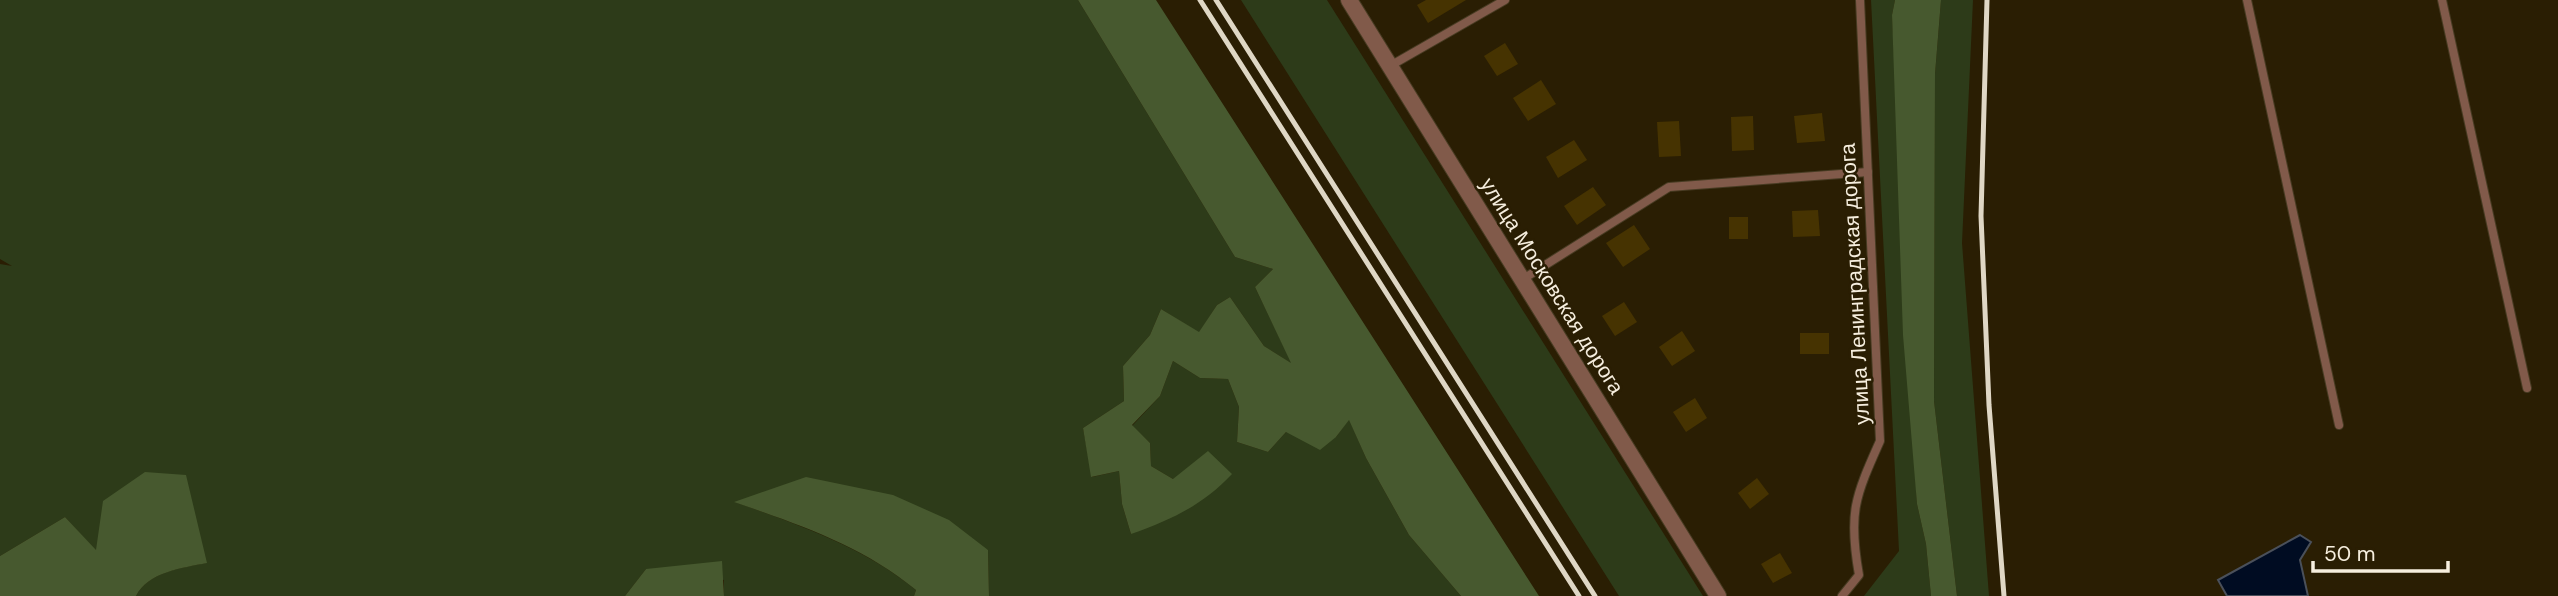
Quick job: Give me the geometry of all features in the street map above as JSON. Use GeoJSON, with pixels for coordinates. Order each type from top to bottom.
{"type":"FeatureCollection","features":[{"type":"Feature","properties":{"kind":"street","name":"улица Московская дорога"},"geometry":{"type":"LineString","coordinates":[[1349,0],[1718,596]]}},
{"type":"Feature","properties":{"kind":"lane"},"geometry":{"type":"LineString","coordinates":[[1390,66],[1505,0]]}},
{"type":"Feature","properties":{"kind":"lane","name":"улица Ленинградская дорога"},"geometry":{"type":"LineString","coordinates":[[1842,596],[1859,575],[1852,535],[1857,493],[1880,441],[1860,0]]}},
{"type":"Feature","properties":{"kind":"lane"},"geometry":{"type":"LineString","coordinates":[[2247,0],[2339,425]]}},
{"type":"Feature","properties":{"kind":"lane"},"geometry":{"type":"LineString","coordinates":[[2442,0],[2527,388]]}},
{"type":"Feature","properties":{"kind":"lane"},"geometry":{"type":"LineString","coordinates":[[1523,279],[1669,187],[1868,172]]}},
{"type":"Feature","properties":{"kind":"green space"},"geometry":{"type":"Polygon","coordinates":[[[0,0],[1078,0],[1235,257],[1273,269],[1255,287],[1292,364],[1264,346],[1230,297],[1217,305],[1199,333],[1161,309],[1150,335],[1123,366],[1124,401],[1083,428],[1092,477],[1119,471],[1122,504],[1131,534],[1173,479],[1151,466],[1150,443],[1132,426],[1160,396],[1173,361],[1200,378],[1228,379],[1239,407],[1237,442],[1268,452],[1286,432],[1336,437],[1349,419],[1366,458],[1409,535],[1461,596],[989,596],[988,550],[735,502],[853,549],[916,590],[914,596],[724,596],[724,580],[646,569],[625,596],[136,596],[148,581],[157,576],[206,563],[96,551],[65,517],[0,556],[0,264],[12,266],[0,259],[0,0]]]}},
{"type":"Feature","properties":{"kind":"green space"},"geometry":{"type":"Polygon","coordinates":[[[1078,0],[1156,0],[1539,596],[1461,596],[1409,535],[1366,458],[1349,420],[1336,437],[1320,450],[1286,432],[1268,452],[1237,442],[1239,407],[1228,379],[1200,378],[1173,361],[1160,396],[1132,425],[1150,443],[1151,466],[1173,479],[1208,451],[1232,474],[1198,503],[1160,523],[1131,534],[1122,504],[1119,471],[1091,477],[1083,428],[1124,401],[1123,366],[1150,335],[1161,309],[1199,332],[1217,305],[1230,297],[1264,346],[1291,363],[1255,287],[1273,269],[1235,257],[1078,0]]]}},
{"type":"Feature","properties":{"kind":"green space"},"geometry":{"type":"Polygon","coordinates":[[[1241,0],[1327,0],[1703,596],[1619,596],[1241,0]]]}},
{"type":"Feature","properties":{"kind":"green space"},"geometry":{"type":"Polygon","coordinates":[[[1871,0],[1895,0],[1892,15],[1917,504],[1926,544],[1931,596],[1864,596],[1899,551],[1871,0]]]}},
{"type":"Feature","properties":{"kind":"green space"},"geometry":{"type":"Polygon","coordinates":[[[1895,0],[1941,0],[1935,74],[1934,401],[1957,596],[1931,596],[1926,544],[1917,504],[1903,335],[1892,15],[1895,0]]]}},
{"type":"Feature","properties":{"kind":"green space"},"geometry":{"type":"Polygon","coordinates":[[[1941,0],[1973,0],[1962,243],[1989,596],[1957,596],[1934,401],[1935,74],[1941,0]]]}},
{"type":"Feature","properties":{"kind":"green space"},"geometry":{"type":"Polygon","coordinates":[[[145,472],[186,475],[207,563],[157,576],[141,588],[136,596],[0,596],[0,556],[65,517],[96,550],[103,501],[145,472]]]}},
{"type":"Feature","properties":{"kind":"green space"},"geometry":{"type":"Polygon","coordinates":[[[806,477],[893,495],[949,520],[988,550],[989,596],[914,596],[916,590],[896,574],[852,549],[806,528],[734,502],[806,477]]]}},
{"type":"Feature","properties":{"kind":"green space"},"geometry":{"type":"Polygon","coordinates":[[[722,561],[724,596],[625,596],[646,569],[722,561]]]}},
{"type":"Feature","properties":{"kind":"water"},"geometry":{"type":"Polygon","coordinates":[[[2300,535],[2311,542],[2300,560],[2308,596],[2227,596],[2218,580],[2300,535]]]}},
{"type":"Feature","properties":{"kind":"building"},"geometry":{"type":"Polygon","coordinates":[[[1426,0],[1466,0],[1428,23],[1417,5],[1426,0]]]}},
{"type":"Feature","properties":{"kind":"building"},"geometry":{"type":"Polygon","coordinates":[[[1505,43],[1518,64],[1497,76],[1484,56],[1505,43]]]}},
{"type":"Feature","properties":{"kind":"building"},"geometry":{"type":"Polygon","coordinates":[[[1541,80],[1556,104],[1528,121],[1513,98],[1541,80]]]}},
{"type":"Feature","properties":{"kind":"building"},"geometry":{"type":"Polygon","coordinates":[[[1822,113],[1825,141],[1797,143],[1794,116],[1822,113]]]}},
{"type":"Feature","properties":{"kind":"building"},"geometry":{"type":"Polygon","coordinates":[[[1753,116],[1754,150],[1732,151],[1731,117],[1753,116]]]}},
{"type":"Feature","properties":{"kind":"building"},"geometry":{"type":"Polygon","coordinates":[[[1679,121],[1681,156],[1659,157],[1657,122],[1679,121]]]}},
{"type":"Feature","properties":{"kind":"building"},"geometry":{"type":"Polygon","coordinates":[[[1574,140],[1587,160],[1558,178],[1546,157],[1574,140]]]}},
{"type":"Feature","properties":{"kind":"building"},"geometry":{"type":"Polygon","coordinates":[[[1593,187],[1606,205],[1577,225],[1564,206],[1593,187]]]}},
{"type":"Feature","properties":{"kind":"building"},"geometry":{"type":"Polygon","coordinates":[[[1818,210],[1820,236],[1793,237],[1792,211],[1818,210]]]}},
{"type":"Feature","properties":{"kind":"building"},"geometry":{"type":"Polygon","coordinates":[[[1729,217],[1748,217],[1748,239],[1729,239],[1729,217]]]}},
{"type":"Feature","properties":{"kind":"building"},"geometry":{"type":"Polygon","coordinates":[[[1634,225],[1650,249],[1623,267],[1606,243],[1634,225]]]}},
{"type":"Feature","properties":{"kind":"building"},"geometry":{"type":"Polygon","coordinates":[[[1624,302],[1637,322],[1615,336],[1602,316],[1624,302]]]}},
{"type":"Feature","properties":{"kind":"building"},"geometry":{"type":"Polygon","coordinates":[[[1682,331],[1695,351],[1672,366],[1659,347],[1682,331]]]}},
{"type":"Feature","properties":{"kind":"building"},"geometry":{"type":"Polygon","coordinates":[[[1800,333],[1829,333],[1829,354],[1800,354],[1800,333]]]}},
{"type":"Feature","properties":{"kind":"building"},"geometry":{"type":"Polygon","coordinates":[[[1695,398],[1707,418],[1686,432],[1673,412],[1695,398]]]}},
{"type":"Feature","properties":{"kind":"building"},"geometry":{"type":"Polygon","coordinates":[[[1757,478],[1769,494],[1750,509],[1738,493],[1757,478]]]}},
{"type":"Feature","properties":{"kind":"building"},"geometry":{"type":"Polygon","coordinates":[[[1780,553],[1792,573],[1773,583],[1761,564],[1780,553]]]}},
{"type":"Feature","properties":{"kind":"railway"},"geometry":{"type":"LineString","coordinates":[[1200,0],[1579,596]]}},
{"type":"Feature","properties":{"kind":"railway"},"geometry":{"type":"LineString","coordinates":[[1216,0],[1595,596]]}},
{"type":"Feature","properties":{"kind":"railway"},"geometry":{"type":"LineString","coordinates":[[1987,0],[1981,216],[1989,405],[2004,596]]}}]}
